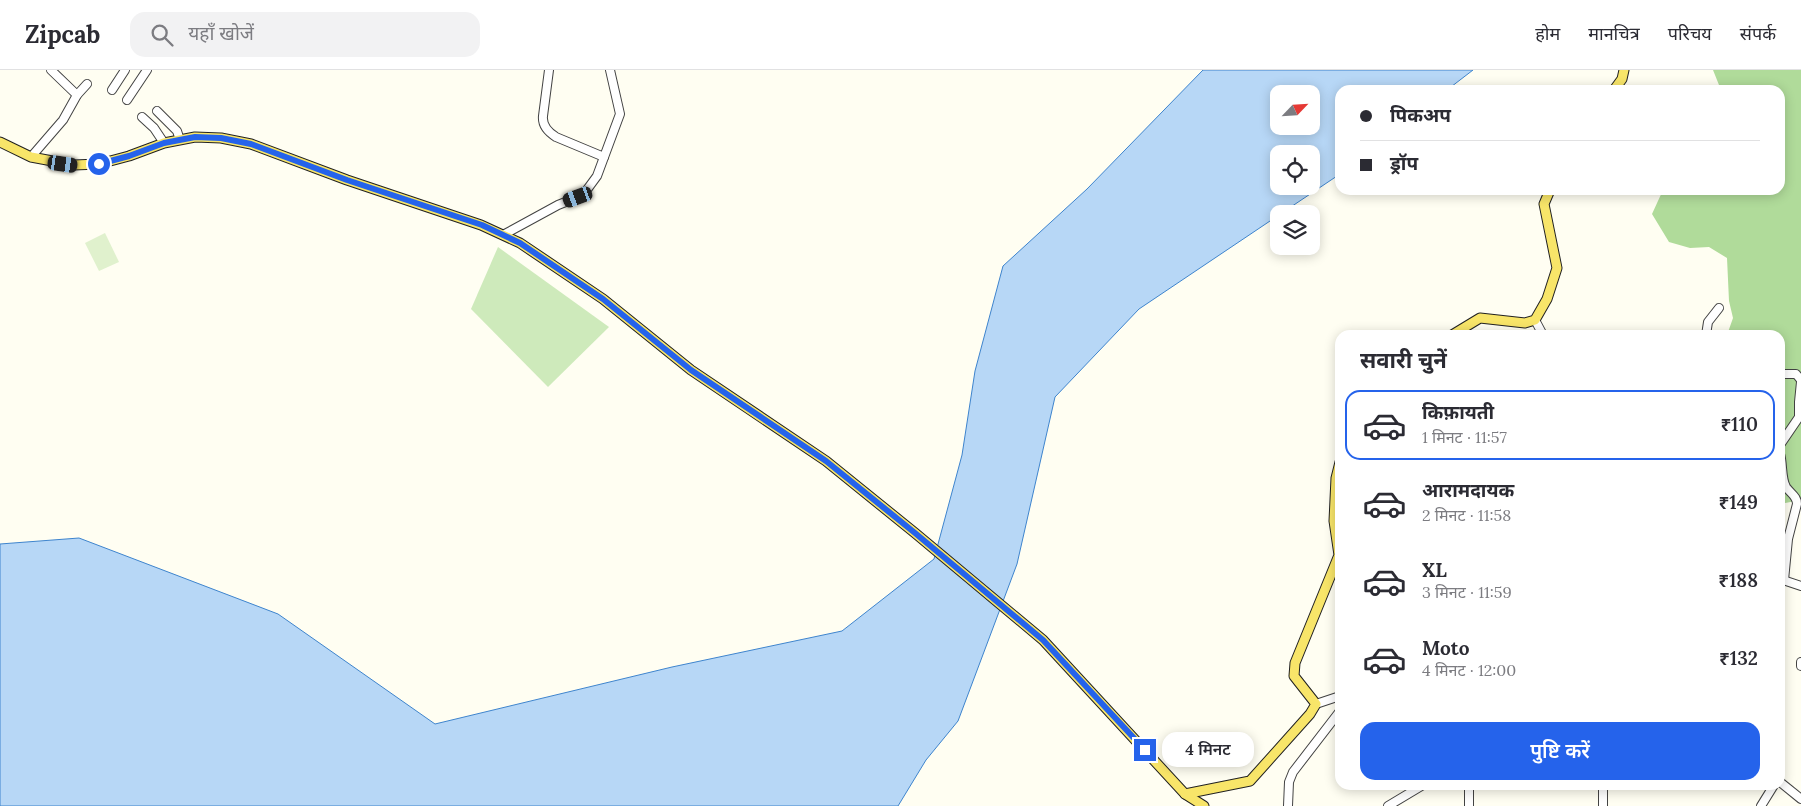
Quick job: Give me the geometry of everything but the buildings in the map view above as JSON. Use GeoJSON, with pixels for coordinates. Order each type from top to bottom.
{"type":"FeatureCollection","features":[{"type":"Feature","properties":{"kind":"main road"},"geometry":{"type":"LineString","coordinates":[[1618,85],[1622,79],[1624,70]]}},
{"type":"Feature","properties":{"kind":"main road"},"geometry":{"type":"LineString","coordinates":[[0,142],[32,157],[74,165],[99,164],[129,156],[164,143],[195,137],[221,138],[251,144],[347,180],[477,224],[535,252],[603,299],[691,370],[826,461],[915,533],[1043,640],[1185,794],[1204,806]]}},
{"type":"Feature","properties":{"kind":"main road"},"geometry":{"type":"LineString","coordinates":[[1460,330],[1480,318],[1525,323],[1535,320],[1547,299],[1557,268],[1544,204],[1548,195]]}},
{"type":"Feature","properties":{"kind":"main road"},"geometry":{"type":"LineString","coordinates":[[1335,500],[1335,528]]}},
{"type":"Feature","properties":{"kind":"main road"},"geometry":{"type":"LineString","coordinates":[[1185,794],[1250,781],[1310,714],[1316,704],[1294,676],[1295,663],[1335,565]]}},
{"type":"Feature","properties":{"kind":"street"},"geometry":{"type":"LineString","coordinates":[[112,90],[125,70]]}},
{"type":"Feature","properties":{"kind":"street"},"geometry":{"type":"LineString","coordinates":[[127,100],[147,70]]}},
{"type":"Feature","properties":{"kind":"street"},"geometry":{"type":"LineString","coordinates":[[548,70],[543,116],[543,123],[546,128],[556,137],[604,157]]}},
{"type":"Feature","properties":{"kind":"street"},"geometry":{"type":"LineString","coordinates":[[503,235],[558,205],[578,197],[586,191],[597,176],[620,114],[610,70]]}},
{"type":"Feature","properties":{"kind":"street"},"geometry":{"type":"LineString","coordinates":[[55,71],[77,95]]}},
{"type":"Feature","properties":{"kind":"street"},"geometry":{"type":"LineString","coordinates":[[32,157],[63,120],[77,95],[87,84]]}},
{"type":"Feature","properties":{"kind":"street"},"geometry":{"type":"LineString","coordinates":[[157,111],[177,131],[180,140]]}},
{"type":"Feature","properties":{"kind":"street"},"geometry":{"type":"LineString","coordinates":[[142,118],[154,128],[164,143]]}},
{"type":"Feature","properties":{"kind":"street"},"geometry":{"type":"LineString","coordinates":[[1707,330],[1708,322],[1719,308]]}},
{"type":"Feature","properties":{"kind":"street"},"geometry":{"type":"LineString","coordinates":[[1535,320],[1540,330]]}},
{"type":"Feature","properties":{"kind":"street"},"geometry":{"type":"LineString","coordinates":[[1785,374],[1796,374],[1801,381],[1798,402],[1799,417],[1785,438]]}},
{"type":"Feature","properties":{"kind":"street"},"geometry":{"type":"LineString","coordinates":[[1785,484],[1797,499],[1797,504],[1785,559]]}},
{"type":"Feature","properties":{"kind":"street"},"geometry":{"type":"LineString","coordinates":[[1785,580],[1801,586]]}},
{"type":"Feature","properties":{"kind":"street"},"geometry":{"type":"LineString","coordinates":[[1316,704],[1335,698]]}},
{"type":"Feature","properties":{"kind":"street"},"geometry":{"type":"LineString","coordinates":[[1288,806],[1289,782],[1293,772],[1335,717]]}},
{"type":"Feature","properties":{"kind":"street"},"geometry":{"type":"LineString","coordinates":[[1785,786],[1801,799]]}},
{"type":"Feature","properties":{"kind":"street"},"geometry":{"type":"LineString","coordinates":[[1388,806],[1415,790]]}},
{"type":"Feature","properties":{"kind":"street"},"geometry":{"type":"LineString","coordinates":[[1469,806],[1470,790]]}},
{"type":"Feature","properties":{"kind":"street"},"geometry":{"type":"LineString","coordinates":[[1602,790],[1603,806]]}},
{"type":"Feature","properties":{"kind":"street"},"geometry":{"type":"LineString","coordinates":[[1762,806],[1771,790]]}},
{"type":"Feature","properties":{"kind":"green space"},"geometry":{"type":"Polygon","coordinates":[[[1713,70],[1801,70],[1801,500],[1785,503],[1785,330],[1729,330],[1733,318],[1729,301],[1727,258],[1709,247],[1690,248],[1669,242],[1652,214],[1661,195],[1785,195],[1785,85],[1719,85],[1713,70]]]}},
{"type":"Feature","properties":{"kind":"green space"},"geometry":{"type":"Polygon","coordinates":[[[105,233],[119,262],[99,271],[85,243],[105,233]]]}},
{"type":"Feature","properties":{"kind":"green space"},"geometry":{"type":"Polygon","coordinates":[[[498,247],[609,327],[548,387],[471,309],[498,247]]]}},
{"type":"Feature","properties":{"kind":"water"},"geometry":{"type":"Polygon","coordinates":[[[1203,70],[1473,70],[1454,85],[1335,85],[1335,177],[1320,187],[1320,145],[1270,145],[1270,195],[1309,195],[1294,205],[1270,205],[1270,221],[1139,309],[1055,397],[1017,564],[958,721],[926,760],[898,806],[0,806],[0,544],[79,538],[278,614],[435,724],[672,667],[842,631],[934,559],[962,455],[975,371],[1003,266],[1087,189],[1203,70]]]}},
{"type":"Feature","properties":{"kind":"route"},"geometry":{"type":"LineString","coordinates":[[99,164],[129,156],[164,143],[195,137],[221,138],[251,144],[347,180],[482,225],[520,243],[603,299],[691,370],[826,461],[915,533],[1043,640],[1145,750]]}}]}
